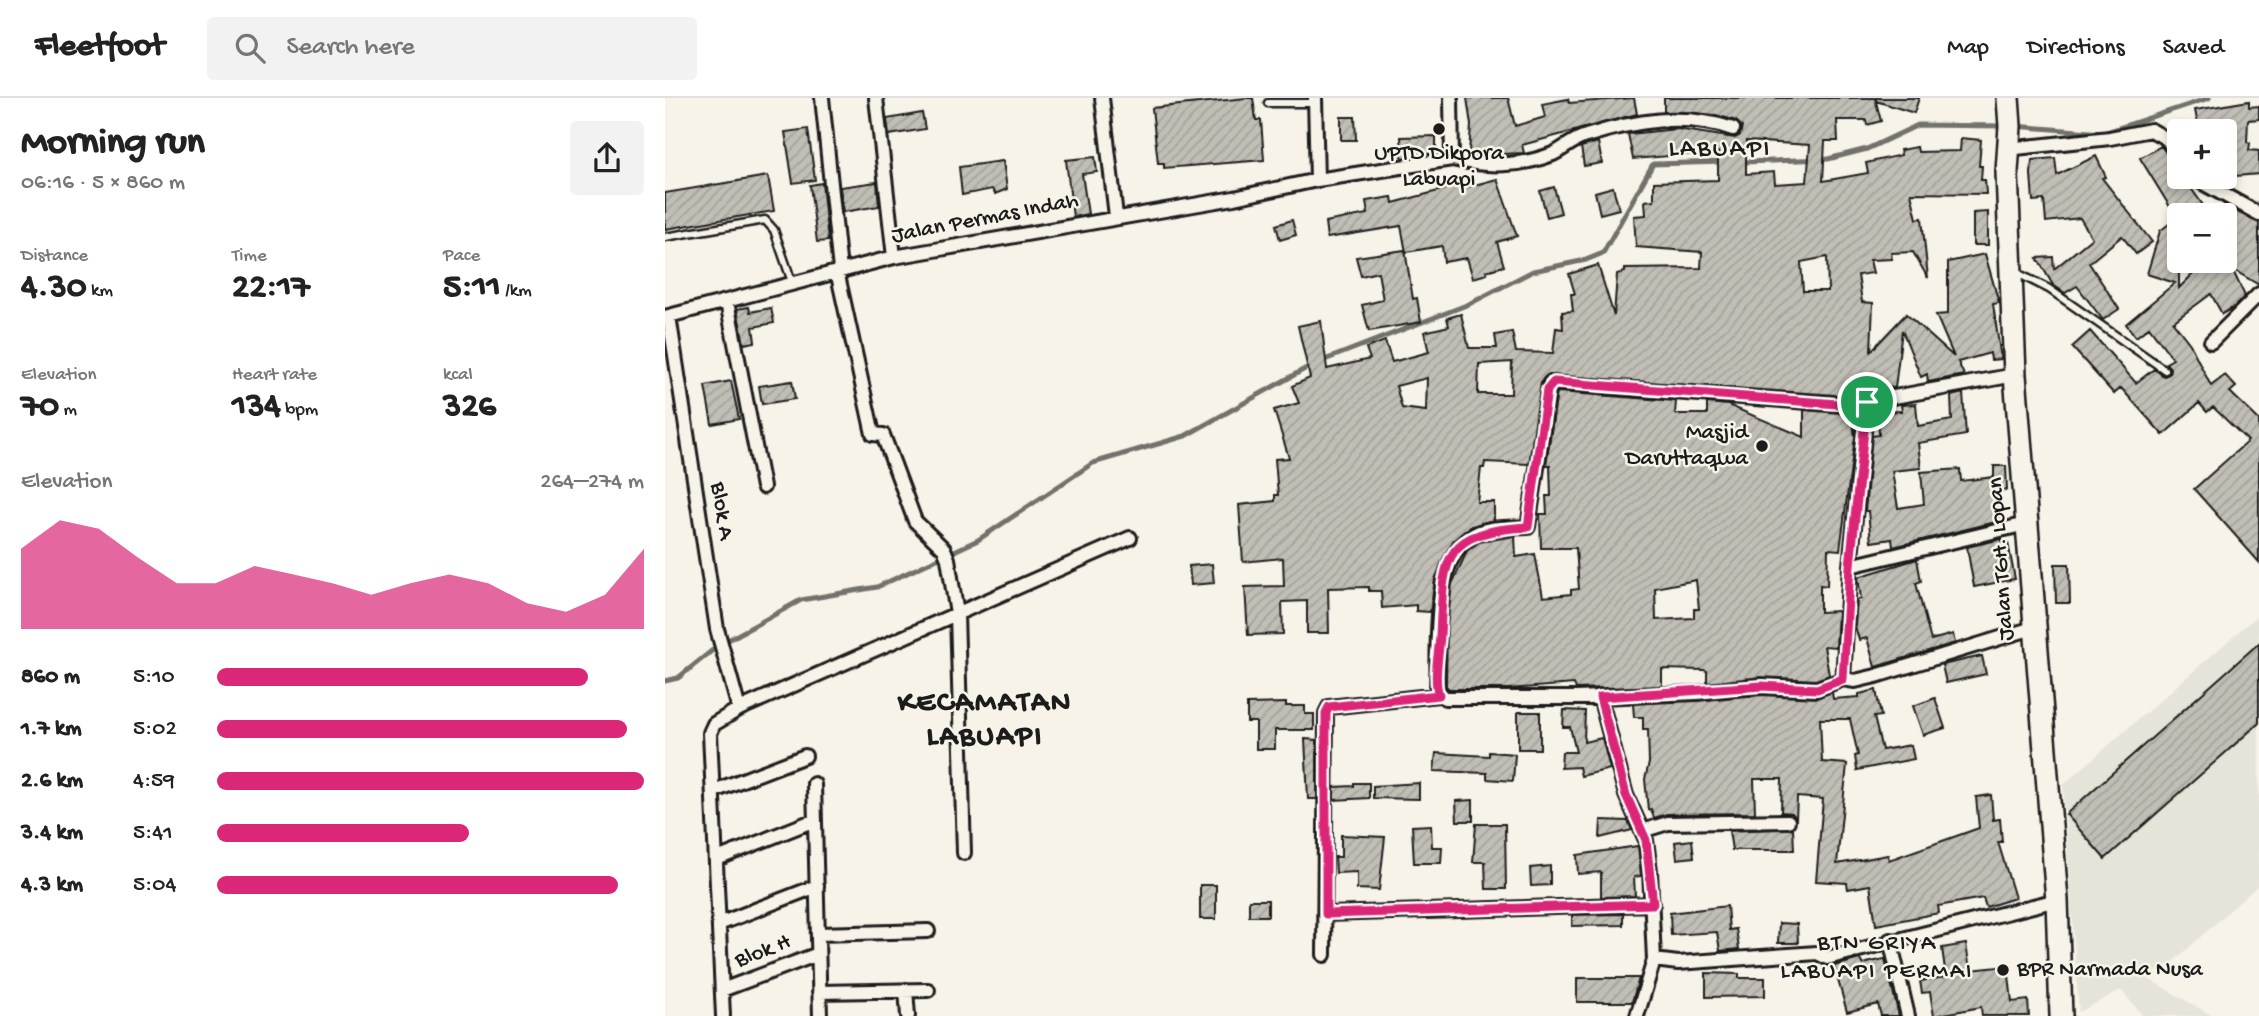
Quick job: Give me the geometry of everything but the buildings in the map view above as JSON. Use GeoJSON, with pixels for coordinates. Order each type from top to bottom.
{"type":"FeatureCollection","features":[{"type":"Feature","properties":{"kind":"highway","name":"Jalan TGH. Lopan"},"geometry":{"type":"LineString","coordinates":[[2008,98],[2010,270],[2015,375],[2033,628],[2057,900],[2061,1016]]}},
{"type":"Feature","properties":{"kind":"street"},"geometry":{"type":"LineString","coordinates":[[822,98],[839,270],[873,434],[883,435],[915,521],[946,554],[957,614],[964,853]]}},
{"type":"Feature","properties":{"kind":"street"},"geometry":{"type":"LineString","coordinates":[[876,98],[894,257]]}},
{"type":"Feature","properties":{"kind":"street"},"geometry":{"type":"LineString","coordinates":[[1102,98],[1116,216]]}},
{"type":"Feature","properties":{"kind":"street"},"geometry":{"type":"LineString","coordinates":[[1451,98],[1452,159]]}},
{"type":"Feature","properties":{"kind":"street"},"geometry":{"type":"LineString","coordinates":[[1314,100],[1317,180]]}},
{"type":"Feature","properties":{"kind":"street","name":"Jalan Permas Indah"},"geometry":{"type":"LineString","coordinates":[[667,317],[894,257],[1116,216],[1452,159],[1479,165],[1528,161],[1554,153],[1583,136],[1655,119],[1692,120],[1733,129]]}},
{"type":"Feature","properties":{"kind":"street"},"geometry":{"type":"LineString","coordinates":[[2007,149],[2110,138],[2151,130],[2167,139]]}},
{"type":"Feature","properties":{"kind":"street"},"geometry":{"type":"LineString","coordinates":[[2214,189],[2259,214]]}},
{"type":"Feature","properties":{"kind":"street"},"geometry":{"type":"LineString","coordinates":[[2211,342],[2259,294]]}},
{"type":"Feature","properties":{"kind":"street"},"geometry":{"type":"LineString","coordinates":[[727,302],[763,487]]}},
{"type":"Feature","properties":{"kind":"street","name":"Blok A"},"geometry":{"type":"LineString","coordinates":[[667,317],[717,629],[739,709]]}},
{"type":"Feature","properties":{"kind":"street"},"geometry":{"type":"LineString","coordinates":[[1439,695],[1444,575],[1455,550],[1469,538],[1485,530],[1528,527],[1550,383],[1850,405],[2015,375]]}},
{"type":"Feature","properties":{"kind":"street"},"geometry":{"type":"LineString","coordinates":[[1843,679],[1850,566],[1867,402]]}},
{"type":"Feature","properties":{"kind":"street"},"geometry":{"type":"LineString","coordinates":[[1850,566],[2026,524]]}},
{"type":"Feature","properties":{"kind":"street"},"geometry":{"type":"LineString","coordinates":[[723,1016],[711,728],[739,709],[1130,538]]}},
{"type":"Feature","properties":{"kind":"street"},"geometry":{"type":"LineString","coordinates":[[1324,955],[1326,713],[1329,707],[1439,695],[1493,700],[1600,697],[1762,686],[1817,689],[1843,679],[1854,681],[1876,676],[2033,628]]}},
{"type":"Feature","properties":{"kind":"street"},"geometry":{"type":"LineString","coordinates":[[1600,697],[1626,795],[1642,831],[1653,904],[1654,960],[1637,1016]]}},
{"type":"Feature","properties":{"kind":"street"},"geometry":{"type":"LineString","coordinates":[[713,791],[805,755]]}},
{"type":"Feature","properties":{"kind":"street"},"geometry":{"type":"LineString","coordinates":[[814,784],[820,1016]]}},
{"type":"Feature","properties":{"kind":"street"},"geometry":{"type":"LineString","coordinates":[[717,859],[815,820]]}},
{"type":"Feature","properties":{"kind":"street"},"geometry":{"type":"LineString","coordinates":[[1642,831],[1668,823],[1788,821]]}},
{"type":"Feature","properties":{"kind":"street"},"geometry":{"type":"LineString","coordinates":[[719,924],[817,886]]}},
{"type":"Feature","properties":{"kind":"street"},"geometry":{"type":"LineString","coordinates":[[1654,960],[1678,963],[1818,953],[1826,958],[2057,900]]}},
{"type":"Feature","properties":{"kind":"street"},"geometry":{"type":"LineString","coordinates":[[1326,914],[1653,904]]}},
{"type":"Feature","properties":{"kind":"street"},"geometry":{"type":"LineString","coordinates":[[818,934],[928,931]]}},
{"type":"Feature","properties":{"kind":"street"},"geometry":{"type":"LineString","coordinates":[[1890,940],[1908,1016]]}},
{"type":"Feature","properties":{"kind":"street","name":"Blok H"},"geometry":{"type":"LineString","coordinates":[[722,990],[818,954]]}},
{"type":"Feature","properties":{"kind":"street"},"geometry":{"type":"LineString","coordinates":[[906,990],[908,1016]]}},
{"type":"Feature","properties":{"kind":"street"},"geometry":{"type":"LineString","coordinates":[[819,992],[928,990]]}},
{"type":"Feature","properties":{"kind":"lane"},"geometry":{"type":"LineString","coordinates":[[1268,103],[1314,100]]}},
{"type":"Feature","properties":{"kind":"lane"},"geometry":{"type":"LineString","coordinates":[[665,237],[765,220],[774,230],[792,282]]}},
{"type":"Feature","properties":{"kind":"lane"},"geometry":{"type":"LineString","coordinates":[[2010,270],[2049,289],[2165,370]]}},
{"type":"Feature","properties":{"kind":"shaded area"},"geometry":{"type":"Polygon","coordinates":[[[2259,614],[2259,884],[2174,961],[2147,978],[2213,1016],[2143,1016],[2121,990],[2079,1012],[2063,785],[2259,614]]]}},
{"type":"Feature","properties":{"kind":"waterway"},"geometry":{"type":"LineString","coordinates":[[2015,126],[2103,133],[2209,98]]}},
{"type":"Feature","properties":{"kind":"waterway"},"geometry":{"type":"LineString","coordinates":[[1742,162],[1828,159],[1867,149],[1918,125],[2005,126]]}},
{"type":"Feature","properties":{"kind":"waterway"},"geometry":{"type":"LineString","coordinates":[[1322,361],[1469,304],[1533,271],[1586,260],[1603,253],[1653,164],[1725,162]]}},
{"type":"Feature","properties":{"kind":"waterway"},"geometry":{"type":"LineString","coordinates":[[665,681],[678,678],[719,645],[801,600],[877,587],[978,540],[1093,463],[1185,436],[1312,365]]}},
{"type":"Feature","properties":{"kind":"place","name":"UPTD Dikpora Labuapi"},"geometry":{"type":"Point","coordinates":[1439,129]}},
{"type":"Feature","properties":{"kind":"place","name":"Masjid Daruttaqwa"},"geometry":{"type":"Point","coordinates":[1762,446]}},
{"type":"Feature","properties":{"kind":"place","name":"BPR Narmada Nusa"},"geometry":{"type":"Point","coordinates":[2003,970]}},
{"type":"Feature","properties":{"kind":"district","name":"LABUAPI"},"geometry":{"type":"Point","coordinates":[1720,150]}},
{"type":"Feature","properties":{"kind":"district","name":"KECAMATAN LABUAPI"},"geometry":{"type":"Point","coordinates":[985,721]}},
{"type":"Feature","properties":{"kind":"district","name":"BTN GRIYA LABUAPI PERMAI"},"geometry":{"type":"Point","coordinates":[1877,958]}},
{"type":"Feature","properties":{"kind":"route"},"geometry":{"type":"LineString","coordinates":[[1550,383],[1850,405],[1867,402],[1850,566],[1843,679],[1817,689],[1762,686],[1697,693],[1600,697],[1626,795],[1646,840],[1653,904],[1326,914],[1326,713],[1329,707],[1439,695],[1437,689],[1444,575],[1455,550],[1469,538],[1495,528],[1528,527],[1550,383]]}}]}
